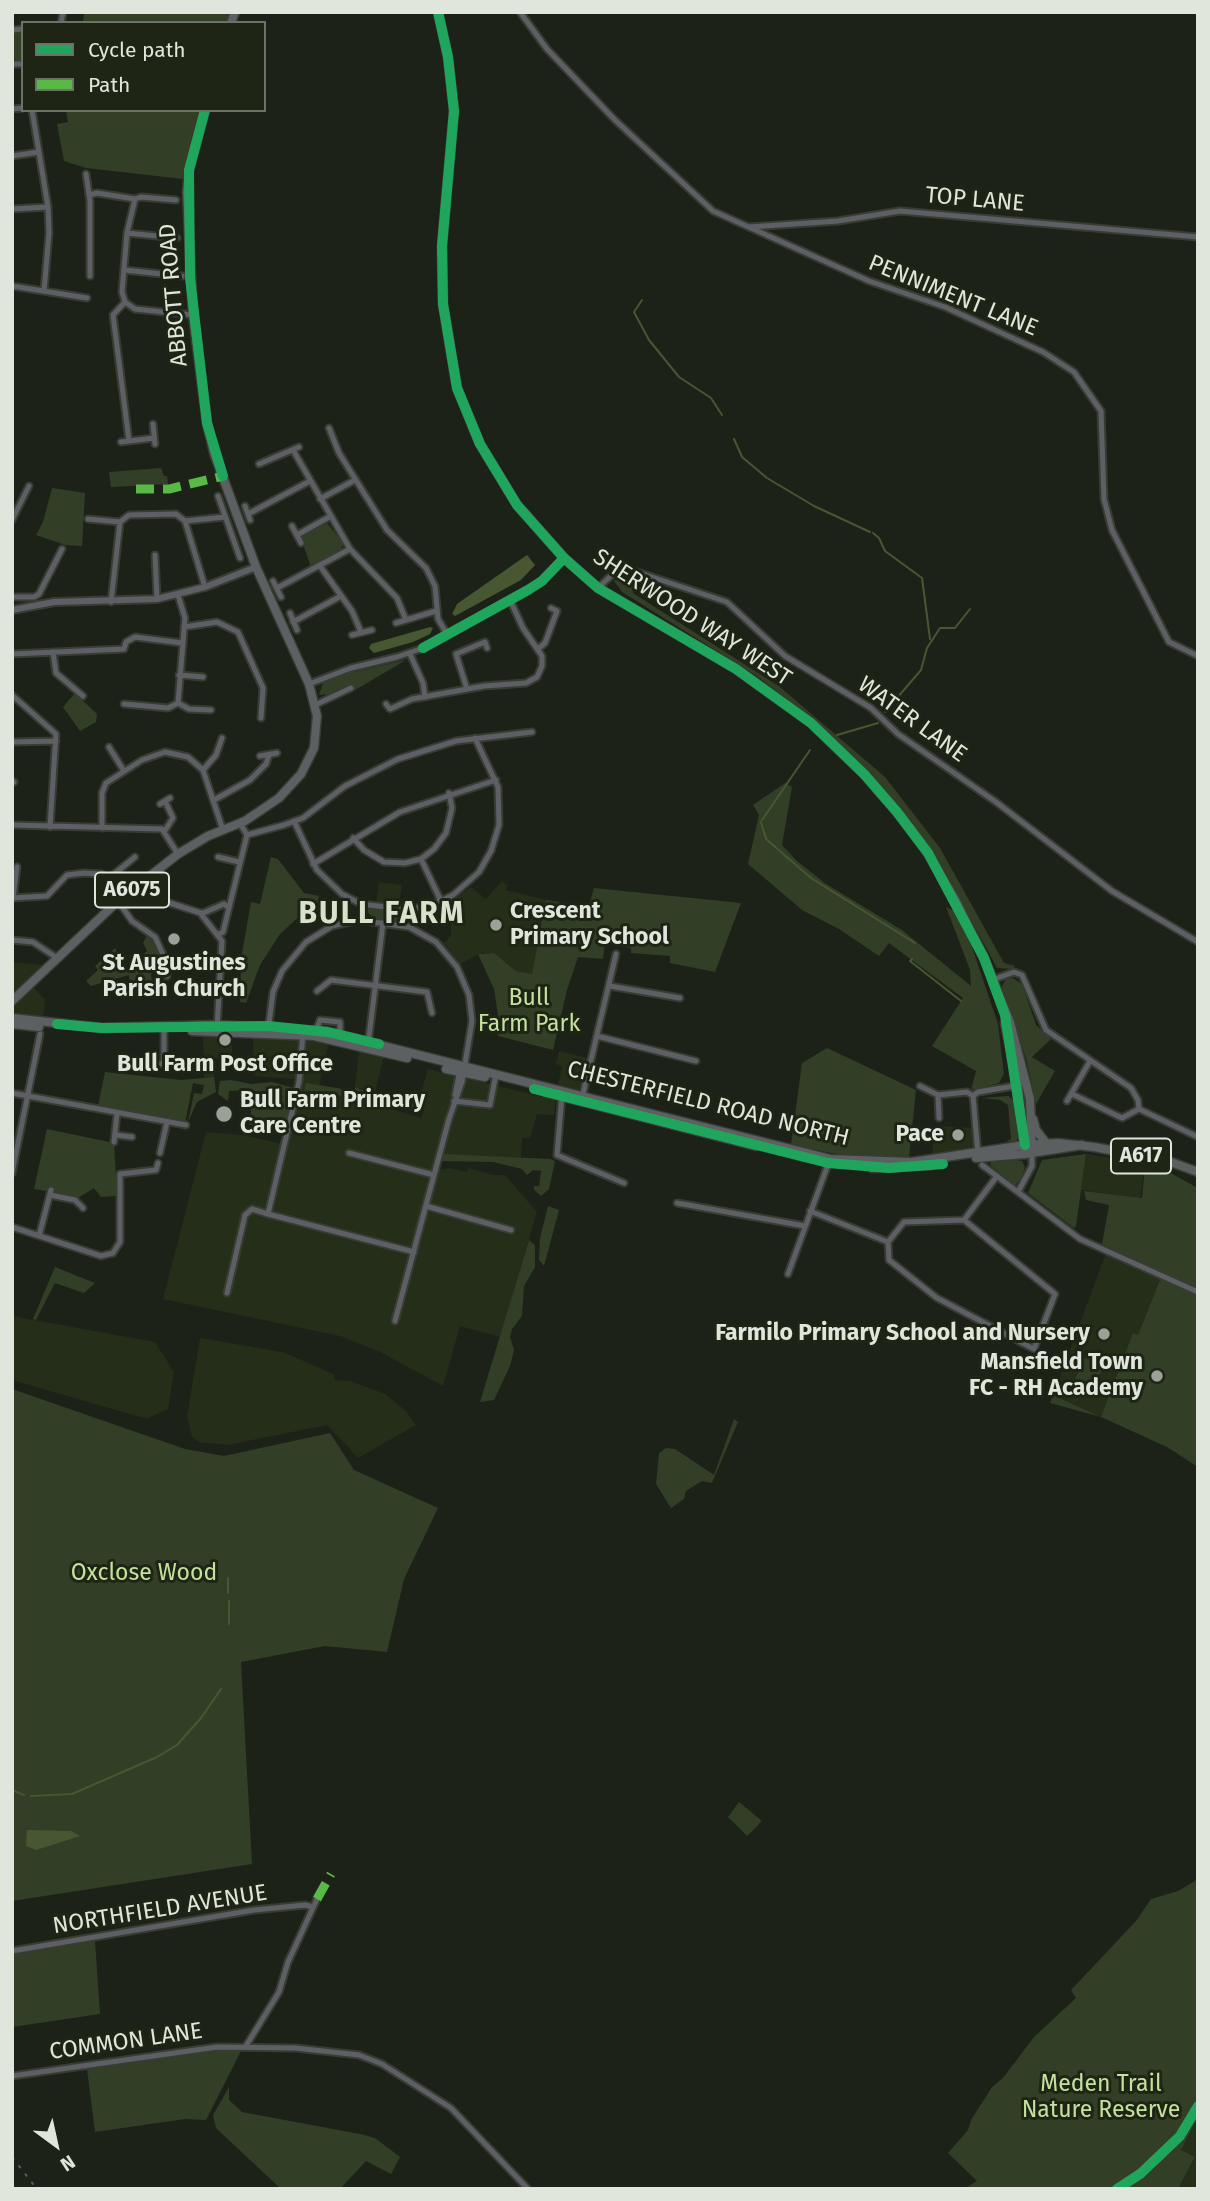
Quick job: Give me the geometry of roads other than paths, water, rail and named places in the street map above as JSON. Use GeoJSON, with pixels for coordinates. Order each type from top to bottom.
{"type":"FeatureCollection","features":[{"type":"Feature","properties":{"kind":"highway","name":"SHERWOOD WAY WEST"},"geometry":{"type":"LineString","coordinates":[[438,12],[453,88],[453,135],[441,272],[445,321],[457,388],[480,444],[505,488],[532,524],[564,558],[598,588],[771,693],[811,723],[864,774],[928,853],[956,901],[1005,1015],[1032,1112],[1028,1149]]}},
{"type":"Feature","properties":{"kind":"highway","name":"SHERWOOD WAY WEST"},"geometry":{"type":"LineString","coordinates":[[1023,1085],[1028,1149]]}},
{"type":"Feature","properties":{"kind":"highway"},"geometry":{"type":"LineString","coordinates":[[1032,1112],[1036,1130],[1046,1143]]}},
{"type":"Feature","properties":{"kind":"highway","name":"CHESTERFIELD ROAD NORTH"},"geometry":{"type":"LineString","coordinates":[[1028,1149],[1046,1143],[1082,1146]]}},
{"type":"Feature","properties":{"kind":"highway","name":"CHESTERFIELD ROAD NORTH"},"geometry":{"type":"LineString","coordinates":[[1028,1149],[1082,1146]]}},
{"type":"Feature","properties":{"kind":"highway","name":"A617"},"geometry":{"type":"LineString","coordinates":[[1082,1146],[1149,1157],[1198,1172]]}},
{"type":"Feature","properties":{"kind":"main road","name":"ABBOTT ROAD"},"geometry":{"type":"LineString","coordinates":[[13,999],[121,899],[178,854],[269,806],[302,774],[314,748],[317,729],[315,705],[309,684],[256,567],[214,453],[193,315],[187,192],[189,170],[204,112]]}},
{"type":"Feature","properties":{"kind":"main road","name":"CHESTERFIELD ROAD NORTH"},"geometry":{"type":"LineString","coordinates":[[14,1019],[89,1028],[217,1028],[303,1032],[368,1045],[462,1071],[563,1094]]}},
{"type":"Feature","properties":{"kind":"main road","name":"CHESTERFIELD ROAD NORTH"},"geometry":{"type":"LineString","coordinates":[[303,1032],[340,1034],[368,1045]]}},
{"type":"Feature","properties":{"kind":"main road","name":"CHESTERFIELD ROAD NORTH"},"geometry":{"type":"LineString","coordinates":[[462,1071],[859,1168],[912,1168],[1028,1149]]}},
{"type":"Feature","properties":{"kind":"street","name":"PENNIMENT LANE"},"geometry":{"type":"LineString","coordinates":[[520,12],[547,49],[673,175],[713,211],[869,281],[945,307],[1043,352],[1074,372],[1101,411],[1104,499],[1112,530],[1169,642],[1198,656]]}},
{"type":"Feature","properties":{"kind":"street"},"geometry":{"type":"LineString","coordinates":[[32,112],[48,207],[49,233],[44,291]]}},
{"type":"Feature","properties":{"kind":"street"},"geometry":{"type":"LineString","coordinates":[[12,156],[38,152]]}},
{"type":"Feature","properties":{"kind":"street"},"geometry":{"type":"LineString","coordinates":[[86,174],[89,195],[90,276]]}},
{"type":"Feature","properties":{"kind":"street"},"geometry":{"type":"LineString","coordinates":[[89,195],[107,194],[135,200],[141,197],[176,200]]}},
{"type":"Feature","properties":{"kind":"street"},"geometry":{"type":"LineString","coordinates":[[129,440],[113,316],[125,302],[127,233],[135,200]]}},
{"type":"Feature","properties":{"kind":"street"},"geometry":{"type":"LineString","coordinates":[[12,209],[48,207]]}},
{"type":"Feature","properties":{"kind":"street","name":"TOP LANE"},"geometry":{"type":"LineString","coordinates":[[749,227],[838,221],[900,211],[1198,237]]}},
{"type":"Feature","properties":{"kind":"street"},"geometry":{"type":"LineString","coordinates":[[127,233],[177,238]]}},
{"type":"Feature","properties":{"kind":"street"},"geometry":{"type":"LineString","coordinates":[[124,270],[182,276]]}},
{"type":"Feature","properties":{"kind":"street"},"geometry":{"type":"LineString","coordinates":[[12,286],[87,298]]}},
{"type":"Feature","properties":{"kind":"street"},"geometry":{"type":"LineString","coordinates":[[125,302],[135,309],[193,315]]}},
{"type":"Feature","properties":{"kind":"street"},"geometry":{"type":"LineString","coordinates":[[121,442],[155,441],[153,424]]}},
{"type":"Feature","properties":{"kind":"street"},"geometry":{"type":"LineString","coordinates":[[329,428],[355,480],[394,540],[426,568],[435,586],[436,611],[447,634]]}},
{"type":"Feature","properties":{"kind":"street"},"geometry":{"type":"LineString","coordinates":[[259,464],[296,448],[329,517],[350,549],[397,598],[406,620]]}},
{"type":"Feature","properties":{"kind":"street"},"geometry":{"type":"LineString","coordinates":[[320,499],[355,480]]}},
{"type":"Feature","properties":{"kind":"street"},"geometry":{"type":"LineString","coordinates":[[245,506],[249,517],[310,481]]}},
{"type":"Feature","properties":{"kind":"street"},"geometry":{"type":"LineString","coordinates":[[12,520],[29,486]]}},
{"type":"Feature","properties":{"kind":"street"},"geometry":{"type":"LineString","coordinates":[[218,496],[240,558]]}},
{"type":"Feature","properties":{"kind":"street"},"geometry":{"type":"LineString","coordinates":[[88,519],[120,522],[129,515],[176,514],[184,521],[205,587]]}},
{"type":"Feature","properties":{"kind":"street"},"geometry":{"type":"LineString","coordinates":[[184,521],[225,517]]}},
{"type":"Feature","properties":{"kind":"street"},"geometry":{"type":"LineString","coordinates":[[297,535],[329,517]]}},
{"type":"Feature","properties":{"kind":"street"},"geometry":{"type":"LineString","coordinates":[[111,602],[120,522]]}},
{"type":"Feature","properties":{"kind":"street"},"geometry":{"type":"LineString","coordinates":[[292,526],[301,542]]}},
{"type":"Feature","properties":{"kind":"street"},"geometry":{"type":"LineString","coordinates":[[12,597],[30,598],[39,594],[62,549]]}},
{"type":"Feature","properties":{"kind":"street"},"geometry":{"type":"LineString","coordinates":[[277,588],[350,549]]}},
{"type":"Feature","properties":{"kind":"street"},"geometry":{"type":"LineString","coordinates":[[155,555],[157,599]]}},
{"type":"Feature","properties":{"kind":"street"},"geometry":{"type":"LineString","coordinates":[[309,684],[351,667],[410,654],[542,581],[564,558]]}},
{"type":"Feature","properties":{"kind":"street"},"geometry":{"type":"LineString","coordinates":[[320,566],[361,632]]}},
{"type":"Feature","properties":{"kind":"street"},"geometry":{"type":"LineString","coordinates":[[12,610],[54,602],[157,599],[205,587],[256,567]]}},
{"type":"Feature","properties":{"kind":"street","name":"WATER LANE"},"geometry":{"type":"LineString","coordinates":[[598,588],[609,576],[628,569],[727,602],[785,656],[871,708],[892,730],[986,795],[1112,891],[1198,942]]}},
{"type":"Feature","properties":{"kind":"street"},"geometry":{"type":"LineString","coordinates":[[273,580],[281,597]]}},
{"type":"Feature","properties":{"kind":"street"},"geometry":{"type":"LineString","coordinates":[[178,595],[184,610],[178,704]]}},
{"type":"Feature","properties":{"kind":"street"},"geometry":{"type":"LineString","coordinates":[[293,622],[341,596]]}},
{"type":"Feature","properties":{"kind":"street"},"geometry":{"type":"LineString","coordinates":[[388,716],[388,706],[467,689],[526,683],[537,677],[543,662],[539,648],[523,628],[510,600]]}},
{"type":"Feature","properties":{"kind":"street"},"geometry":{"type":"LineString","coordinates":[[539,648],[545,643],[554,610],[562,603]]}},
{"type":"Feature","properties":{"kind":"street"},"geometry":{"type":"LineString","coordinates":[[396,623],[436,611]]}},
{"type":"Feature","properties":{"kind":"street"},"geometry":{"type":"LineString","coordinates":[[290,613],[297,630]]}},
{"type":"Feature","properties":{"kind":"street"},"geometry":{"type":"LineString","coordinates":[[184,627],[216,622],[238,632],[263,688],[261,718]]}},
{"type":"Feature","properties":{"kind":"street"},"geometry":{"type":"LineString","coordinates":[[352,635],[372,630]]}},
{"type":"Feature","properties":{"kind":"street"},"geometry":{"type":"LineString","coordinates":[[456,654],[486,645],[492,635]]}},
{"type":"Feature","properties":{"kind":"street"},"geometry":{"type":"LineString","coordinates":[[12,654],[124,649],[126,642],[135,637],[182,643]]}},
{"type":"Feature","properties":{"kind":"street"},"geometry":{"type":"LineString","coordinates":[[452,646],[467,689]]}},
{"type":"Feature","properties":{"kind":"street"},"geometry":{"type":"LineString","coordinates":[[53,652],[56,673],[83,696]]}},
{"type":"Feature","properties":{"kind":"street"},"geometry":{"type":"LineString","coordinates":[[410,654],[423,683],[425,697]]}},
{"type":"Feature","properties":{"kind":"street"},"geometry":{"type":"LineString","coordinates":[[179,675],[203,677]]}},
{"type":"Feature","properties":{"kind":"street"},"geometry":{"type":"LineString","coordinates":[[507,676],[508,685]]}},
{"type":"Feature","properties":{"kind":"street"},"geometry":{"type":"LineString","coordinates":[[315,705],[351,688]]}},
{"type":"Feature","properties":{"kind":"street"},"geometry":{"type":"LineString","coordinates":[[12,695],[52,727],[56,741],[50,827]]}},
{"type":"Feature","properties":{"kind":"street"},"geometry":{"type":"LineString","coordinates":[[124,704],[168,708],[178,704],[189,709],[211,710]]}},
{"type":"Feature","properties":{"kind":"street"},"geometry":{"type":"LineString","coordinates":[[247,835],[294,821],[345,786],[380,767],[437,746],[475,738],[532,732]]}},
{"type":"Feature","properties":{"kind":"street"},"geometry":{"type":"LineString","coordinates":[[203,770],[216,755],[222,738]]}},
{"type":"Feature","properties":{"kind":"street"},"geometry":{"type":"LineString","coordinates":[[294,821],[313,864],[334,888],[361,904],[411,910],[441,901],[469,882],[491,852],[500,809],[496,780],[475,738]]}},
{"type":"Feature","properties":{"kind":"street"},"geometry":{"type":"LineString","coordinates":[[12,742],[56,741]]}},
{"type":"Feature","properties":{"kind":"street"},"geometry":{"type":"LineString","coordinates":[[109,747],[124,771]]}},
{"type":"Feature","properties":{"kind":"street"},"geometry":{"type":"LineString","coordinates":[[102,828],[103,788],[124,771],[165,752],[188,757],[203,770],[223,830]]}},
{"type":"Feature","properties":{"kind":"street"},"geometry":{"type":"LineString","coordinates":[[260,756],[277,753]]}},
{"type":"Feature","properties":{"kind":"street"},"geometry":{"type":"LineString","coordinates":[[214,800],[250,780],[266,764],[268,755]]}},
{"type":"Feature","properties":{"kind":"street"},"geometry":{"type":"LineString","coordinates":[[313,864],[400,812],[449,793],[496,780]]}},
{"type":"Feature","properties":{"kind":"street"},"geometry":{"type":"LineString","coordinates":[[353,838],[364,850],[384,862],[405,863],[421,859],[434,849],[446,833],[452,808],[449,793]]}},
{"type":"Feature","properties":{"kind":"street"},"geometry":{"type":"LineString","coordinates":[[164,832],[173,818],[165,801]]}},
{"type":"Feature","properties":{"kind":"street"},"geometry":{"type":"LineString","coordinates":[[217,935],[223,932],[247,835],[240,823]]}},
{"type":"Feature","properties":{"kind":"street"},"geometry":{"type":"LineString","coordinates":[[12,825],[164,832]]}},
{"type":"Feature","properties":{"kind":"street"},"geometry":{"type":"LineString","coordinates":[[164,832],[178,854]]}},
{"type":"Feature","properties":{"kind":"street"},"geometry":{"type":"LineString","coordinates":[[108,879],[135,857]]}},
{"type":"Feature","properties":{"kind":"street"},"geometry":{"type":"LineString","coordinates":[[218,857],[239,862]]}},
{"type":"Feature","properties":{"kind":"street"},"geometry":{"type":"LineString","coordinates":[[421,859],[441,901]]}},
{"type":"Feature","properties":{"kind":"street"},"geometry":{"type":"LineString","coordinates":[[17,867],[13,898],[47,896],[71,874],[99,873],[108,879],[132,921],[155,937],[167,963],[167,976]]}},
{"type":"Feature","properties":{"kind":"street"},"geometry":{"type":"LineString","coordinates":[[134,888],[142,894],[201,913],[222,941],[217,1028]]}},
{"type":"Feature","properties":{"kind":"street"},"geometry":{"type":"LineString","coordinates":[[201,913],[224,904],[228,907]]}},
{"type":"Feature","properties":{"kind":"street"},"geometry":{"type":"LineString","coordinates":[[358,920],[361,904]]}},
{"type":"Feature","properties":{"kind":"street"},"geometry":{"type":"LineString","coordinates":[[409,927],[411,910]]}},
{"type":"Feature","properties":{"kind":"street"},"geometry":{"type":"LineString","coordinates":[[268,1029],[273,992],[293,955],[319,932],[358,920],[409,927],[436,942],[448,952],[469,995],[472,1021],[462,1071],[395,1321]]}},
{"type":"Feature","properties":{"kind":"street"},"geometry":{"type":"LineString","coordinates":[[368,1045],[383,923]]}},
{"type":"Feature","properties":{"kind":"street"},"geometry":{"type":"LineString","coordinates":[[12,940],[33,942],[57,958]]}},
{"type":"Feature","properties":{"kind":"street"},"geometry":{"type":"LineString","coordinates":[[582,1099],[616,954]]}},
{"type":"Feature","properties":{"kind":"street"},"geometry":{"type":"LineString","coordinates":[[992,980],[1014,972],[1022,975],[1040,1023],[1131,1088],[1137,1097],[1139,1110]]}},
{"type":"Feature","properties":{"kind":"street"},"geometry":{"type":"LineString","coordinates":[[317,990],[331,980],[427,992],[432,1013]]}},
{"type":"Feature","properties":{"kind":"street"},"geometry":{"type":"LineString","coordinates":[[610,986],[680,998]]}},
{"type":"Feature","properties":{"kind":"street"},"geometry":{"type":"LineString","coordinates":[[164,1030],[164,1064]]}},
{"type":"Feature","properties":{"kind":"street"},"geometry":{"type":"LineString","coordinates":[[268,1214],[299,1082],[303,1032]]}},
{"type":"Feature","properties":{"kind":"street"},"geometry":{"type":"LineString","coordinates":[[12,1173],[15,1143],[40,1034]]}},
{"type":"Feature","properties":{"kind":"street"},"geometry":{"type":"LineString","coordinates":[[597,1035],[696,1061]]}},
{"type":"Feature","properties":{"kind":"street"},"geometry":{"type":"LineString","coordinates":[[1067,1101],[1090,1061]]}},
{"type":"Feature","properties":{"kind":"street"},"geometry":{"type":"LineString","coordinates":[[135,1063],[174,1065]]}},
{"type":"Feature","properties":{"kind":"street"},"geometry":{"type":"LineString","coordinates":[[454,1101],[490,1105],[495,1079]]}},
{"type":"Feature","properties":{"kind":"street"},"geometry":{"type":"LineString","coordinates":[[972,1096],[978,1092],[1023,1085]]}},
{"type":"Feature","properties":{"kind":"street"},"geometry":{"type":"LineString","coordinates":[[919,1086],[938,1095],[967,1093],[972,1096]]}},
{"type":"Feature","properties":{"kind":"street"},"geometry":{"type":"LineString","coordinates":[[12,1093],[186,1125]]}},
{"type":"Feature","properties":{"kind":"street"},"geometry":{"type":"LineString","coordinates":[[563,1094],[557,1155],[624,1183]]}},
{"type":"Feature","properties":{"kind":"street"},"geometry":{"type":"LineString","coordinates":[[1072,1094],[1122,1118],[1139,1110]]}},
{"type":"Feature","properties":{"kind":"street"},"geometry":{"type":"LineString","coordinates":[[938,1095],[939,1118]]}},
{"type":"Feature","properties":{"kind":"street"},"geometry":{"type":"LineString","coordinates":[[972,1096],[980,1158],[997,1176],[1080,1239],[1198,1292]]}},
{"type":"Feature","properties":{"kind":"street"},"geometry":{"type":"LineString","coordinates":[[1139,1110],[1198,1138]]}},
{"type":"Feature","properties":{"kind":"street"},"geometry":{"type":"LineString","coordinates":[[117,1113],[116,1138],[132,1137]]}},
{"type":"Feature","properties":{"kind":"street"},"geometry":{"type":"LineString","coordinates":[[159,1153],[167,1122]]}},
{"type":"Feature","properties":{"kind":"street"},"geometry":{"type":"LineString","coordinates":[[1018,1192],[1029,1170],[1028,1149]]}},
{"type":"Feature","properties":{"kind":"street"},"geometry":{"type":"LineString","coordinates":[[349,1153],[434,1175]]}},
{"type":"Feature","properties":{"kind":"street"},"geometry":{"type":"LineString","coordinates":[[788,1274],[829,1161]]}},
{"type":"Feature","properties":{"kind":"street"},"geometry":{"type":"LineString","coordinates":[[12,1227],[101,1256],[113,1253],[120,1242],[119,1177],[127,1172],[156,1170],[158,1163]]}},
{"type":"Feature","properties":{"kind":"street"},"geometry":{"type":"LineString","coordinates":[[964,1220],[997,1176]]}},
{"type":"Feature","properties":{"kind":"street"},"geometry":{"type":"LineString","coordinates":[[39,1236],[50,1192],[75,1200],[83,1208]]}},
{"type":"Feature","properties":{"kind":"street"},"geometry":{"type":"LineString","coordinates":[[677,1203],[805,1226]]}},
{"type":"Feature","properties":{"kind":"street"},"geometry":{"type":"LineString","coordinates":[[426,1206],[511,1230]]}},
{"type":"Feature","properties":{"kind":"street"},"geometry":{"type":"LineString","coordinates":[[227,1293],[245,1215],[252,1209],[414,1252]]}},
{"type":"Feature","properties":{"kind":"street"},"geometry":{"type":"LineString","coordinates":[[810,1211],[888,1242]]}},
{"type":"Feature","properties":{"kind":"street"},"geometry":{"type":"LineString","coordinates":[[964,1220],[1055,1294],[1034,1349],[937,1298],[891,1264],[888,1242],[908,1221],[964,1220]]}},
{"type":"Feature","properties":{"kind":"street"},"geometry":{"type":"LineString","coordinates":[[246,2046],[279,1992],[317,1899]]}},
{"type":"Feature","properties":{"kind":"street","name":"NORTHFIELD AVENUE"},"geometry":{"type":"LineString","coordinates":[[12,1951],[254,1910],[305,1905],[313,1907]]}},
{"type":"Feature","properties":{"kind":"street","name":"COMMON LANE"},"geometry":{"type":"LineString","coordinates":[[12,2076],[188,2050],[246,2046],[326,2050],[359,2055],[382,2064],[451,2108],[528,2189]]}},
{"type":"Feature","properties":{"kind":"waterway"},"geometry":{"type":"LineString","coordinates":[[642,300],[634,312],[649,340],[679,377],[711,398],[722,415]]}},
{"type":"Feature","properties":{"kind":"waterway"},"geometry":{"type":"LineString","coordinates":[[734,439],[742,457],[767,478],[814,506],[870,532]]}},
{"type":"Feature","properties":{"kind":"waterway"},"geometry":{"type":"LineString","coordinates":[[873,533],[879,538],[885,551],[922,578],[930,639]]}},
{"type":"Feature","properties":{"kind":"waterway"},"geometry":{"type":"LineString","coordinates":[[885,712],[921,670],[927,648],[940,628],[955,628],[970,609]]}},
{"type":"Feature","properties":{"kind":"waterway"},"geometry":{"type":"LineString","coordinates":[[837,735],[878,723]]}},
{"type":"Feature","properties":{"kind":"waterway"},"geometry":{"type":"LineString","coordinates":[[762,820],[810,750]]}},
{"type":"Feature","properties":{"kind":"waterway"},"geometry":{"type":"LineString","coordinates":[[761,822],[766,839],[811,878],[915,943]]}},
{"type":"Feature","properties":{"kind":"waterway"},"geometry":{"type":"LineString","coordinates":[[912,959],[910,961],[961,1001]]}},
{"type":"Feature","properties":{"kind":"waterway"},"geometry":{"type":"LineString","coordinates":[[228,1578],[228,1593]]}},
{"type":"Feature","properties":{"kind":"waterway"},"geometry":{"type":"LineString","coordinates":[[229,1601],[229,1624]]}},
{"type":"Feature","properties":{"kind":"waterway"},"geometry":{"type":"LineString","coordinates":[[31,1796],[72,1794],[157,1757],[177,1745],[201,1718],[221,1689]]}},
{"type":"Feature","properties":{"kind":"waterway"},"geometry":{"type":"LineString","coordinates":[[12,1790],[24,1795]]}},
{"type":"Feature","properties":{"kind":"railway"},"geometry":{"type":"LineString","coordinates":[[12,2157],[37,2189]]}},
{"type":"Feature","properties":{"kind":"place","name":"Crescent Primary School"},"geometry":{"type":"Point","coordinates":[496,925]}},
{"type":"Feature","properties":{"kind":"place","name":"St Augustines Parish Church"},"geometry":{"type":"Point","coordinates":[174,939]}},
{"type":"Feature","properties":{"kind":"place","name":"Bull Farm Post Office"},"geometry":{"type":"Point","coordinates":[225,1040]}},
{"type":"Feature","properties":{"kind":"place","name":"Bull Farm Primary Care Centre"},"geometry":{"type":"Point","coordinates":[224,1114]}},
{"type":"Feature","properties":{"kind":"place","name":"Pace"},"geometry":{"type":"Point","coordinates":[958,1135]}},
{"type":"Feature","properties":{"kind":"place","name":"Farmilo Primary School and Nursery"},"geometry":{"type":"Point","coordinates":[1104,1334]}},
{"type":"Feature","properties":{"kind":"place","name":"Mansfield Town FC - RH Academy"},"geometry":{"type":"Point","coordinates":[1157,1376]}},
{"type":"Feature","properties":{"kind":"district","name":"BULL FARM"},"geometry":{"type":"Point","coordinates":[382,915]}},
{"type":"Feature","properties":{"kind":"park label","name":"Bull Farm Park"},"geometry":{"type":"Point","coordinates":[529,1012]}},
{"type":"Feature","properties":{"kind":"park label","name":"Oxclose Wood"},"geometry":{"type":"Point","coordinates":[144,1574]}},
{"type":"Feature","properties":{"kind":"park label","name":"Meden Trail Nature Reserve"},"geometry":{"type":"Point","coordinates":[1101,2098]}}]}
